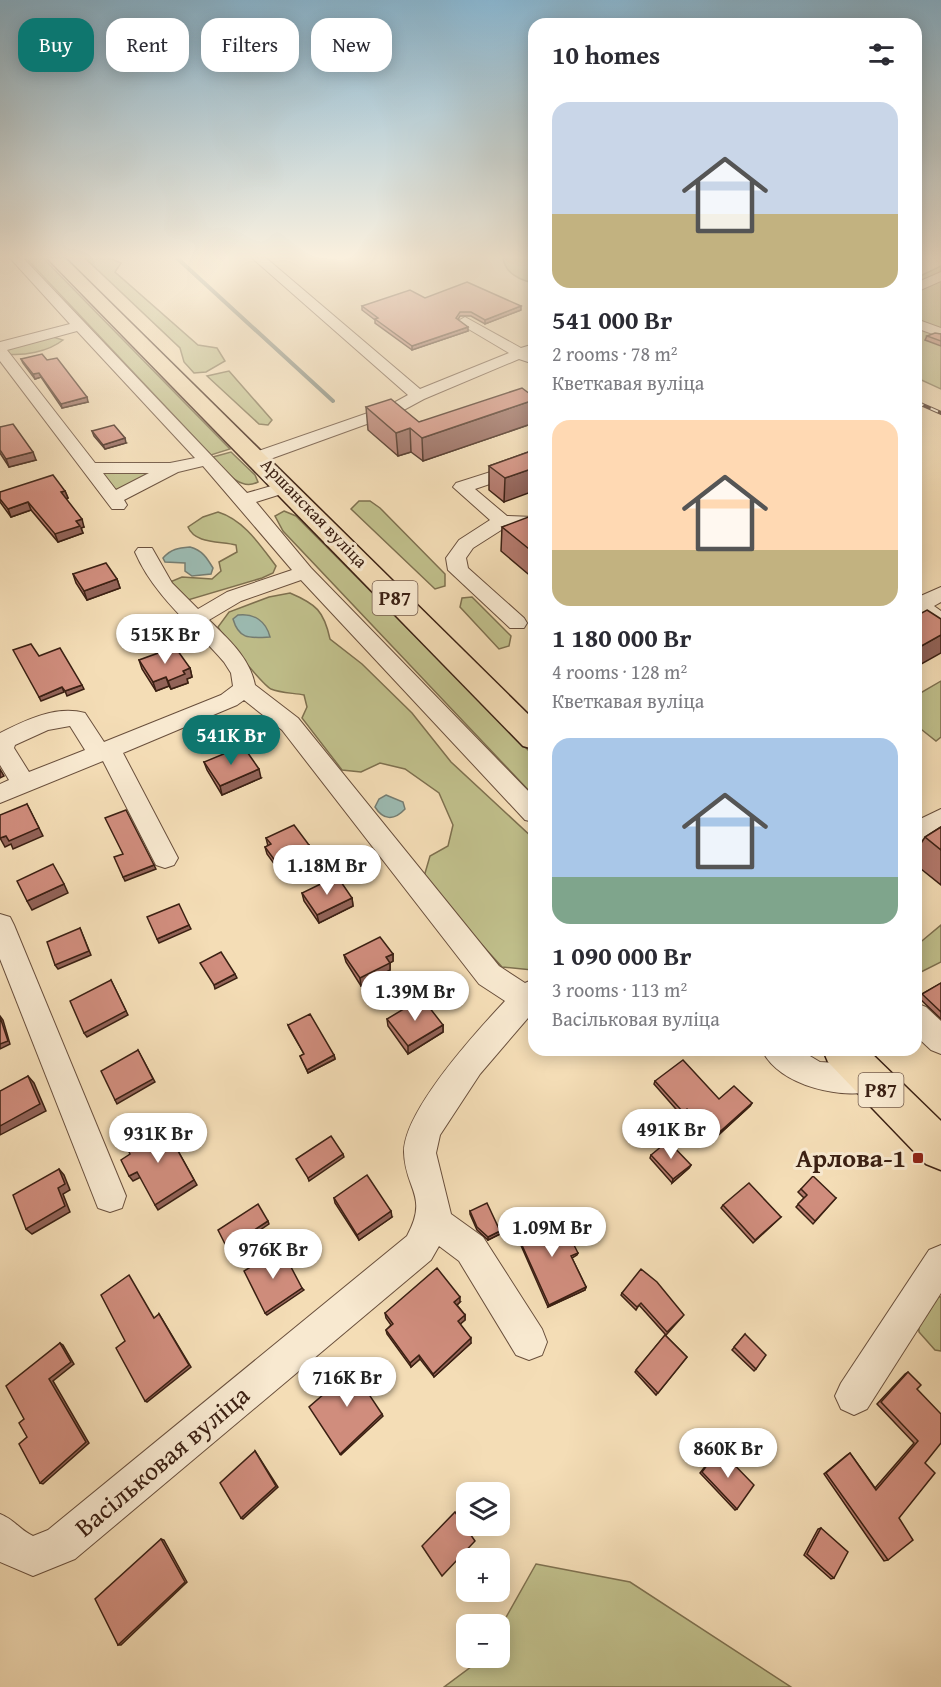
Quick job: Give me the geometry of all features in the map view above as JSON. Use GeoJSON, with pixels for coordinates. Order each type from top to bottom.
{"type":"FeatureCollection","features":[{"type":"Feature","properties":{"kind":"main road","name":"Р87"},"geometry":{"type":"LineString","coordinates":[[134,337],[256,458]]}},
{"type":"Feature","properties":{"kind":"main road","name":"Аршанская вуліца"},"geometry":{"type":"LineString","coordinates":[[256,458],[528,732]]}},
{"type":"Feature","properties":{"kind":"main road","name":"Р87"},"geometry":{"type":"LineString","coordinates":[[848,1056],[870,1079],[934,1133]]}},
{"type":"Feature","properties":{"kind":"street"},"geometry":{"type":"LineString","coordinates":[[43,337],[0,349],[116,502],[172,468]]}},
{"type":"Feature","properties":{"kind":"street"},"geometry":{"type":"LineString","coordinates":[[90,337],[244,500],[304,572],[528,807]]}},
{"type":"Feature","properties":{"kind":"street"},"geometry":{"type":"LineString","coordinates":[[349,337],[418,396]]}},
{"type":"Feature","properties":{"kind":"street"},"geometry":{"type":"LineString","coordinates":[[498,337],[527,351]]}},
{"type":"Feature","properties":{"kind":"street","name":"Аршанская вуліца"},"geometry":{"type":"LineString","coordinates":[[256,458],[394,409],[418,396],[527,351]]}},
{"type":"Feature","properties":{"kind":"street"},"geometry":{"type":"LineString","coordinates":[[394,409],[407,421]]}},
{"type":"Feature","properties":{"kind":"street"},"geometry":{"type":"LineString","coordinates":[[91,468],[172,468],[207,460]]}},
{"type":"Feature","properties":{"kind":"street"},"geometry":{"type":"LineString","coordinates":[[528,465],[462,487],[502,521],[528,525]]}},
{"type":"Feature","properties":{"kind":"street"},"geometry":{"type":"LineString","coordinates":[[244,500],[285,487]]}},
{"type":"Feature","properties":{"kind":"street"},"geometry":{"type":"LineString","coordinates":[[502,521],[466,544],[456,558],[458,570],[517,623]]}},
{"type":"Feature","properties":{"kind":"street"},"geometry":{"type":"LineString","coordinates":[[0,794],[229,700],[244,688],[245,682],[238,666],[198,619],[180,604],[157,578],[149,567],[145,552]]}},
{"type":"Feature","properties":{"kind":"street"},"geometry":{"type":"LineString","coordinates":[[198,619],[209,609],[222,602],[304,572]]}},
{"type":"Feature","properties":{"kind":"street"},"geometry":{"type":"LineString","coordinates":[[924,611],[941,593]]}},
{"type":"Feature","properties":{"kind":"street"},"geometry":{"type":"LineString","coordinates":[[244,688],[290,724],[489,975],[528,995]]}},
{"type":"Feature","properties":{"kind":"street"},"geometry":{"type":"LineString","coordinates":[[24,785],[2,748],[5,740],[57,718],[77,719],[104,751],[165,858]]}},
{"type":"Feature","properties":{"kind":"street"},"geometry":{"type":"LineString","coordinates":[[922,829],[941,818]]}},
{"type":"Feature","properties":{"kind":"street"},"geometry":{"type":"LineString","coordinates":[[0,925],[111,1196]]}},
{"type":"Feature","properties":{"kind":"street"},"geometry":{"type":"LineString","coordinates":[[528,998],[477,1057],[435,1112],[421,1141],[420,1164],[432,1201],[433,1222],[471,1249],[529,1342]]}},
{"type":"Feature","properties":{"kind":"street"},"geometry":{"type":"LineString","coordinates":[[922,1022],[941,1041]]}},
{"type":"Feature","properties":{"kind":"street"},"geometry":{"type":"LineString","coordinates":[[785,1056],[804,1071],[824,1079],[870,1079]]}},
{"type":"Feature","properties":{"kind":"street","name":"Васільковая вуліца"},"geometry":{"type":"LineString","coordinates":[[0,1534],[12,1547],[33,1556],[61,1545],[419,1248],[433,1222]]}},
{"type":"Feature","properties":{"kind":"street"},"geometry":{"type":"LineString","coordinates":[[854,1396],[941,1262]]}},
{"type":"Feature","properties":{"kind":"shaded area"},"geometry":{"type":"Polygon","coordinates":[[[53,337],[63,340],[50,348],[28,354],[6,354],[4,350],[53,337]]]}},
{"type":"Feature","properties":{"kind":"shaded area"},"geometry":{"type":"Polygon","coordinates":[[[100,337],[120,337],[230,449],[211,455],[100,337]]]}},
{"type":"Feature","properties":{"kind":"shaded area"},"geometry":{"type":"Polygon","coordinates":[[[168,337],[189,337],[198,345],[217,348],[225,361],[206,372],[194,373],[184,362],[180,348],[168,337]]]}},
{"type":"Feature","properties":{"kind":"shaded area"},"geometry":{"type":"Polygon","coordinates":[[[922,337],[941,337],[941,389],[922,380],[922,337]]]}},
{"type":"Feature","properties":{"kind":"shaded area"},"geometry":{"type":"Polygon","coordinates":[[[229,371],[272,420],[268,425],[259,424],[207,376],[229,371]]]}},
{"type":"Feature","properties":{"kind":"shaded area"},"geometry":{"type":"Polygon","coordinates":[[[231,452],[255,475],[258,482],[244,484],[238,482],[213,457],[231,452]]]}},
{"type":"Feature","properties":{"kind":"shaded area"},"geometry":{"type":"Polygon","coordinates":[[[107,470],[160,470],[122,492],[112,491],[102,474],[107,470]]]}},
{"type":"Feature","properties":{"kind":"shaded area"},"geometry":{"type":"Polygon","coordinates":[[[359,501],[370,501],[380,508],[445,574],[445,586],[435,589],[351,509],[359,501]]]}},
{"type":"Feature","properties":{"kind":"shaded area"},"geometry":{"type":"Polygon","coordinates":[[[284,511],[296,516],[528,750],[528,790],[283,531],[275,516],[284,511]]]}},
{"type":"Feature","properties":{"kind":"shaded area"},"geometry":{"type":"Polygon","coordinates":[[[218,512],[244,527],[276,566],[273,573],[262,578],[188,600],[170,582],[182,577],[212,579],[221,571],[219,562],[237,552],[236,545],[202,539],[191,532],[188,527],[203,517],[218,512]]]}},
{"type":"Feature","properties":{"kind":"shaded area"},"geometry":{"type":"Polygon","coordinates":[[[290,593],[318,610],[325,622],[330,639],[362,664],[412,713],[451,762],[528,833],[528,970],[502,967],[423,880],[430,856],[448,846],[453,825],[439,793],[405,769],[380,763],[361,772],[342,770],[302,718],[307,707],[304,695],[279,691],[267,686],[243,660],[218,627],[229,612],[269,597],[290,593]]]}},
{"type":"Feature","properties":{"kind":"shaded area"},"geometry":{"type":"Polygon","coordinates":[[[472,597],[511,636],[509,646],[499,649],[460,607],[462,598],[472,597]]]}},
{"type":"Feature","properties":{"kind":"shaded area"},"geometry":{"type":"Polygon","coordinates":[[[941,681],[941,737],[936,741],[922,730],[922,692],[941,681]]]}},
{"type":"Feature","properties":{"kind":"shaded area"},"geometry":{"type":"Polygon","coordinates":[[[941,925],[941,962],[922,972],[922,941],[941,925]]]}},
{"type":"Feature","properties":{"kind":"shaded area"},"geometry":{"type":"Polygon","coordinates":[[[934,1296],[941,1297],[941,1351],[935,1350],[919,1332],[918,1311],[934,1296]]]}},
{"type":"Feature","properties":{"kind":"shaded area"},"geometry":{"type":"Polygon","coordinates":[[[536,1564],[630,1582],[791,1687],[444,1687],[470,1668],[510,1668],[510,1614],[508,1614],[536,1564]]]}},
{"type":"Feature","properties":{"kind":"water"},"geometry":{"type":"Polygon","coordinates":[[[190,547],[201,552],[206,558],[213,568],[211,574],[192,576],[185,571],[185,563],[165,562],[163,558],[172,551],[190,547]]]}},
{"type":"Feature","properties":{"kind":"water"},"geometry":{"type":"Polygon","coordinates":[[[238,615],[249,615],[258,619],[266,627],[270,637],[251,637],[242,634],[235,626],[233,619],[238,615]]]}},
{"type":"Feature","properties":{"kind":"water"},"geometry":{"type":"Polygon","coordinates":[[[386,795],[403,802],[405,809],[397,816],[385,817],[375,807],[379,799],[386,795]]]}},
{"type":"Feature","properties":{"kind":"building"},"geometry":{"type":"Polygon","coordinates":[[[399,337],[439,337],[412,346],[399,337]]]}},
{"type":"Feature","properties":{"kind":"building"},"geometry":{"type":"Polygon","coordinates":[[[929,337],[941,337],[941,341],[929,337]]]}},
{"type":"Feature","properties":{"kind":"building"},"geometry":{"type":"Polygon","coordinates":[[[42,354],[47,360],[57,358],[87,397],[61,404],[39,373],[33,374],[21,359],[42,354]]]}},
{"type":"Feature","properties":{"kind":"building"},"geometry":{"type":"Polygon","coordinates":[[[522,388],[528,392],[528,402],[422,438],[410,428],[396,433],[366,407],[391,399],[419,422],[522,388]]]}},
{"type":"Feature","properties":{"kind":"building"},"geometry":{"type":"Polygon","coordinates":[[[13,424],[33,452],[6,459],[0,450],[0,427],[13,424]]]}},
{"type":"Feature","properties":{"kind":"building"},"geometry":{"type":"Polygon","coordinates":[[[114,425],[125,438],[103,445],[92,431],[114,425]]]}},
{"type":"Feature","properties":{"kind":"building"},"geometry":{"type":"Polygon","coordinates":[[[528,452],[528,470],[505,478],[489,466],[528,452]]]}},
{"type":"Feature","properties":{"kind":"building"},"geometry":{"type":"Polygon","coordinates":[[[53,475],[65,491],[61,492],[82,519],[76,521],[80,526],[55,534],[28,502],[8,509],[0,499],[0,492],[53,475]]]}},
{"type":"Feature","properties":{"kind":"building"},"geometry":{"type":"Polygon","coordinates":[[[528,517],[528,548],[502,527],[528,517]]]}},
{"type":"Feature","properties":{"kind":"building"},"geometry":{"type":"Polygon","coordinates":[[[106,563],[117,579],[84,591],[73,574],[106,563]]]}},
{"type":"Feature","properties":{"kind":"building"},"geometry":{"type":"Polygon","coordinates":[[[927,610],[941,619],[941,635],[922,646],[922,613],[927,610]]]}},
{"type":"Feature","properties":{"kind":"building"},"geometry":{"type":"Polygon","coordinates":[[[31,644],[39,656],[60,648],[82,685],[65,691],[62,687],[39,697],[13,650],[31,644]]]}},
{"type":"Feature","properties":{"kind":"building"},"geometry":{"type":"Polygon","coordinates":[[[175,647],[190,668],[183,671],[185,674],[168,681],[166,677],[153,682],[139,660],[175,647]]]}},
{"type":"Feature","properties":{"kind":"building"},"geometry":{"type":"Polygon","coordinates":[[[243,746],[259,769],[220,786],[204,762],[243,746]]]}},
{"type":"Feature","properties":{"kind":"building"},"geometry":{"type":"Polygon","coordinates":[[[27,804],[39,828],[9,841],[6,836],[0,838],[0,815],[27,804]]]}},
{"type":"Feature","properties":{"kind":"building"},"geometry":{"type":"Polygon","coordinates":[[[126,810],[154,865],[123,877],[114,857],[123,854],[105,818],[126,810]]]}},
{"type":"Feature","properties":{"kind":"building"},"geometry":{"type":"Polygon","coordinates":[[[294,825],[309,845],[276,862],[265,847],[271,844],[266,838],[294,825]]]}},
{"type":"Feature","properties":{"kind":"building"},"geometry":{"type":"Polygon","coordinates":[[[941,827],[941,850],[925,837],[941,827]]]}},
{"type":"Feature","properties":{"kind":"building"},"geometry":{"type":"Polygon","coordinates":[[[53,864],[64,884],[27,901],[17,881],[53,864]]]}},
{"type":"Feature","properties":{"kind":"building"},"geometry":{"type":"Polygon","coordinates":[[[337,876],[352,898],[317,915],[302,893],[337,876]]]}},
{"type":"Feature","properties":{"kind":"building"},"geometry":{"type":"Polygon","coordinates":[[[179,904],[189,925],[157,939],[147,917],[179,904]]]}},
{"type":"Feature","properties":{"kind":"building"},"geometry":{"type":"Polygon","coordinates":[[[80,928],[89,951],[55,965],[47,942],[80,928]]]}},
{"type":"Feature","properties":{"kind":"building"},"geometry":{"type":"Polygon","coordinates":[[[380,937],[393,954],[386,957],[390,963],[360,978],[344,955],[380,937]]]}},
{"type":"Feature","properties":{"kind":"building"},"geometry":{"type":"Polygon","coordinates":[[[221,952],[235,974],[214,985],[200,963],[221,952]]]}},
{"type":"Feature","properties":{"kind":"building"},"geometry":{"type":"Polygon","coordinates":[[[111,980],[126,1011],[84,1033],[70,1001],[111,980]]]}},
{"type":"Feature","properties":{"kind":"building"},"geometry":{"type":"Polygon","coordinates":[[[941,983],[941,1012],[922,994],[941,983]]]}},
{"type":"Feature","properties":{"kind":"building"},"geometry":{"type":"Polygon","coordinates":[[[422,998],[443,1025],[408,1046],[387,1019],[422,998]]]}},
{"type":"Feature","properties":{"kind":"building"},"geometry":{"type":"Polygon","coordinates":[[[310,1014],[334,1055],[307,1070],[300,1056],[304,1054],[288,1025],[310,1014]]]}},
{"type":"Feature","properties":{"kind":"building"},"geometry":{"type":"Polygon","coordinates":[[[0,1017],[8,1041],[0,1044],[0,1017]]]}},
{"type":"Feature","properties":{"kind":"building"},"geometry":{"type":"Polygon","coordinates":[[[138,1050],[153,1079],[115,1100],[101,1071],[138,1050]]]}},
{"type":"Feature","properties":{"kind":"building"},"geometry":{"type":"Polygon","coordinates":[[[683,1060],[719,1099],[734,1086],[752,1103],[714,1137],[687,1109],[683,1112],[655,1081],[683,1060]]]}},
{"type":"Feature","properties":{"kind":"building"},"geometry":{"type":"Polygon","coordinates":[[[28,1076],[40,1104],[0,1126],[0,1091],[28,1076]]]}},
{"type":"Feature","properties":{"kind":"building"},"geometry":{"type":"Polygon","coordinates":[[[163,1124],[194,1180],[155,1205],[137,1172],[129,1176],[121,1160],[130,1154],[126,1146],[163,1124]]]}},
{"type":"Feature","properties":{"kind":"building"},"geometry":{"type":"Polygon","coordinates":[[[331,1136],[343,1154],[308,1178],[296,1159],[331,1136]]]}},
{"type":"Feature","properties":{"kind":"building"},"geometry":{"type":"Polygon","coordinates":[[[668,1141],[691,1165],[673,1179],[651,1155],[668,1141]]]}},
{"type":"Feature","properties":{"kind":"building"},"geometry":{"type":"Polygon","coordinates":[[[59,1169],[65,1184],[58,1188],[65,1206],[26,1229],[13,1195],[59,1169]]]}},
{"type":"Feature","properties":{"kind":"building"},"geometry":{"type":"Polygon","coordinates":[[[367,1175],[391,1211],[357,1235],[334,1198],[367,1175]]]}},
{"type":"Feature","properties":{"kind":"building"},"geometry":{"type":"Polygon","coordinates":[[[813,1176],[836,1198],[815,1221],[798,1204],[807,1195],[801,1189],[813,1176]]]}},
{"type":"Feature","properties":{"kind":"building"},"geometry":{"type":"Polygon","coordinates":[[[749,1183],[781,1217],[755,1240],[723,1205],[749,1183]]]}},
{"type":"Feature","properties":{"kind":"building"},"geometry":{"type":"Polygon","coordinates":[[[487,1203],[500,1231],[488,1237],[477,1227],[470,1211],[487,1203]]]}},
{"type":"Feature","properties":{"kind":"building"},"geometry":{"type":"Polygon","coordinates":[[[258,1204],[268,1221],[227,1248],[218,1230],[258,1204]]]}},
{"type":"Feature","properties":{"kind":"building"},"geometry":{"type":"Polygon","coordinates":[[[558,1213],[578,1253],[571,1256],[586,1287],[549,1305],[516,1232],[558,1213]]]}},
{"type":"Feature","properties":{"kind":"building"},"geometry":{"type":"Polygon","coordinates":[[[281,1248],[302,1288],[265,1313],[244,1271],[281,1248]]]}},
{"type":"Feature","properties":{"kind":"building"},"geometry":{"type":"Polygon","coordinates":[[[437,1268],[460,1297],[454,1302],[465,1315],[458,1321],[471,1338],[433,1374],[419,1355],[410,1363],[386,1330],[393,1324],[385,1313],[437,1268]]]}},
{"type":"Feature","properties":{"kind":"building"},"geometry":{"type":"Polygon","coordinates":[[[641,1269],[657,1282],[684,1315],[667,1332],[641,1303],[637,1307],[622,1293],[641,1269]]]}},
{"type":"Feature","properties":{"kind":"building"},"geometry":{"type":"Polygon","coordinates":[[[129,1275],[154,1318],[159,1314],[189,1365],[145,1401],[116,1348],[125,1341],[101,1295],[129,1275]]]}},
{"type":"Feature","properties":{"kind":"building"},"geometry":{"type":"Polygon","coordinates":[[[745,1334],[766,1355],[756,1369],[734,1347],[745,1334]]]}},
{"type":"Feature","properties":{"kind":"building"},"geometry":{"type":"Polygon","coordinates":[[[665,1335],[687,1357],[658,1393],[636,1370],[665,1335]]]}},
{"type":"Feature","properties":{"kind":"building"},"geometry":{"type":"Polygon","coordinates":[[[60,1343],[71,1362],[49,1379],[86,1442],[40,1483],[19,1444],[27,1437],[19,1423],[24,1419],[6,1386],[60,1343]]]}},
{"type":"Feature","properties":{"kind":"building"},"geometry":{"type":"Polygon","coordinates":[[[361,1362],[377,1385],[368,1393],[382,1414],[340,1454],[309,1407],[361,1362]]]}},
{"type":"Feature","properties":{"kind":"building"},"geometry":{"type":"Polygon","coordinates":[[[908,1372],[921,1385],[917,1389],[941,1414],[941,1443],[925,1463],[935,1473],[899,1518],[913,1540],[888,1560],[826,1473],[850,1453],[876,1490],[918,1441],[881,1402],[908,1372]]]}},
{"type":"Feature","properties":{"kind":"building"},"geometry":{"type":"Polygon","coordinates":[[[719,1449],[754,1485],[737,1509],[702,1472],[719,1449]]]}},
{"type":"Feature","properties":{"kind":"building"},"geometry":{"type":"Polygon","coordinates":[[[255,1451],[276,1486],[241,1518],[220,1483],[255,1451]]]}},
{"type":"Feature","properties":{"kind":"building"},"geometry":{"type":"Polygon","coordinates":[[[455,1512],[456,1536],[472,1536],[475,1541],[468,1548],[456,1548],[456,1561],[442,1576],[422,1546],[455,1512]]]}},
{"type":"Feature","properties":{"kind":"building"},"geometry":{"type":"Polygon","coordinates":[[[821,1528],[848,1552],[834,1578],[807,1554],[821,1528]]]}},
{"type":"Feature","properties":{"kind":"building"},"geometry":{"type":"Polygon","coordinates":[[[161,1539],[185,1582],[118,1645],[95,1599],[161,1539]]]}},
{"type":"Feature","properties":{"kind":"waterway"},"geometry":{"type":"LineString","coordinates":[[263,337],[333,401]]}},
{"type":"Feature","properties":{"kind":"railway"},"geometry":{"type":"LineString","coordinates":[[922,405],[941,413]]}},
{"type":"Feature","properties":{"kind":"place","name":"Арлова-1"},"geometry":{"type":"Point","coordinates":[918,1158]}}]}
